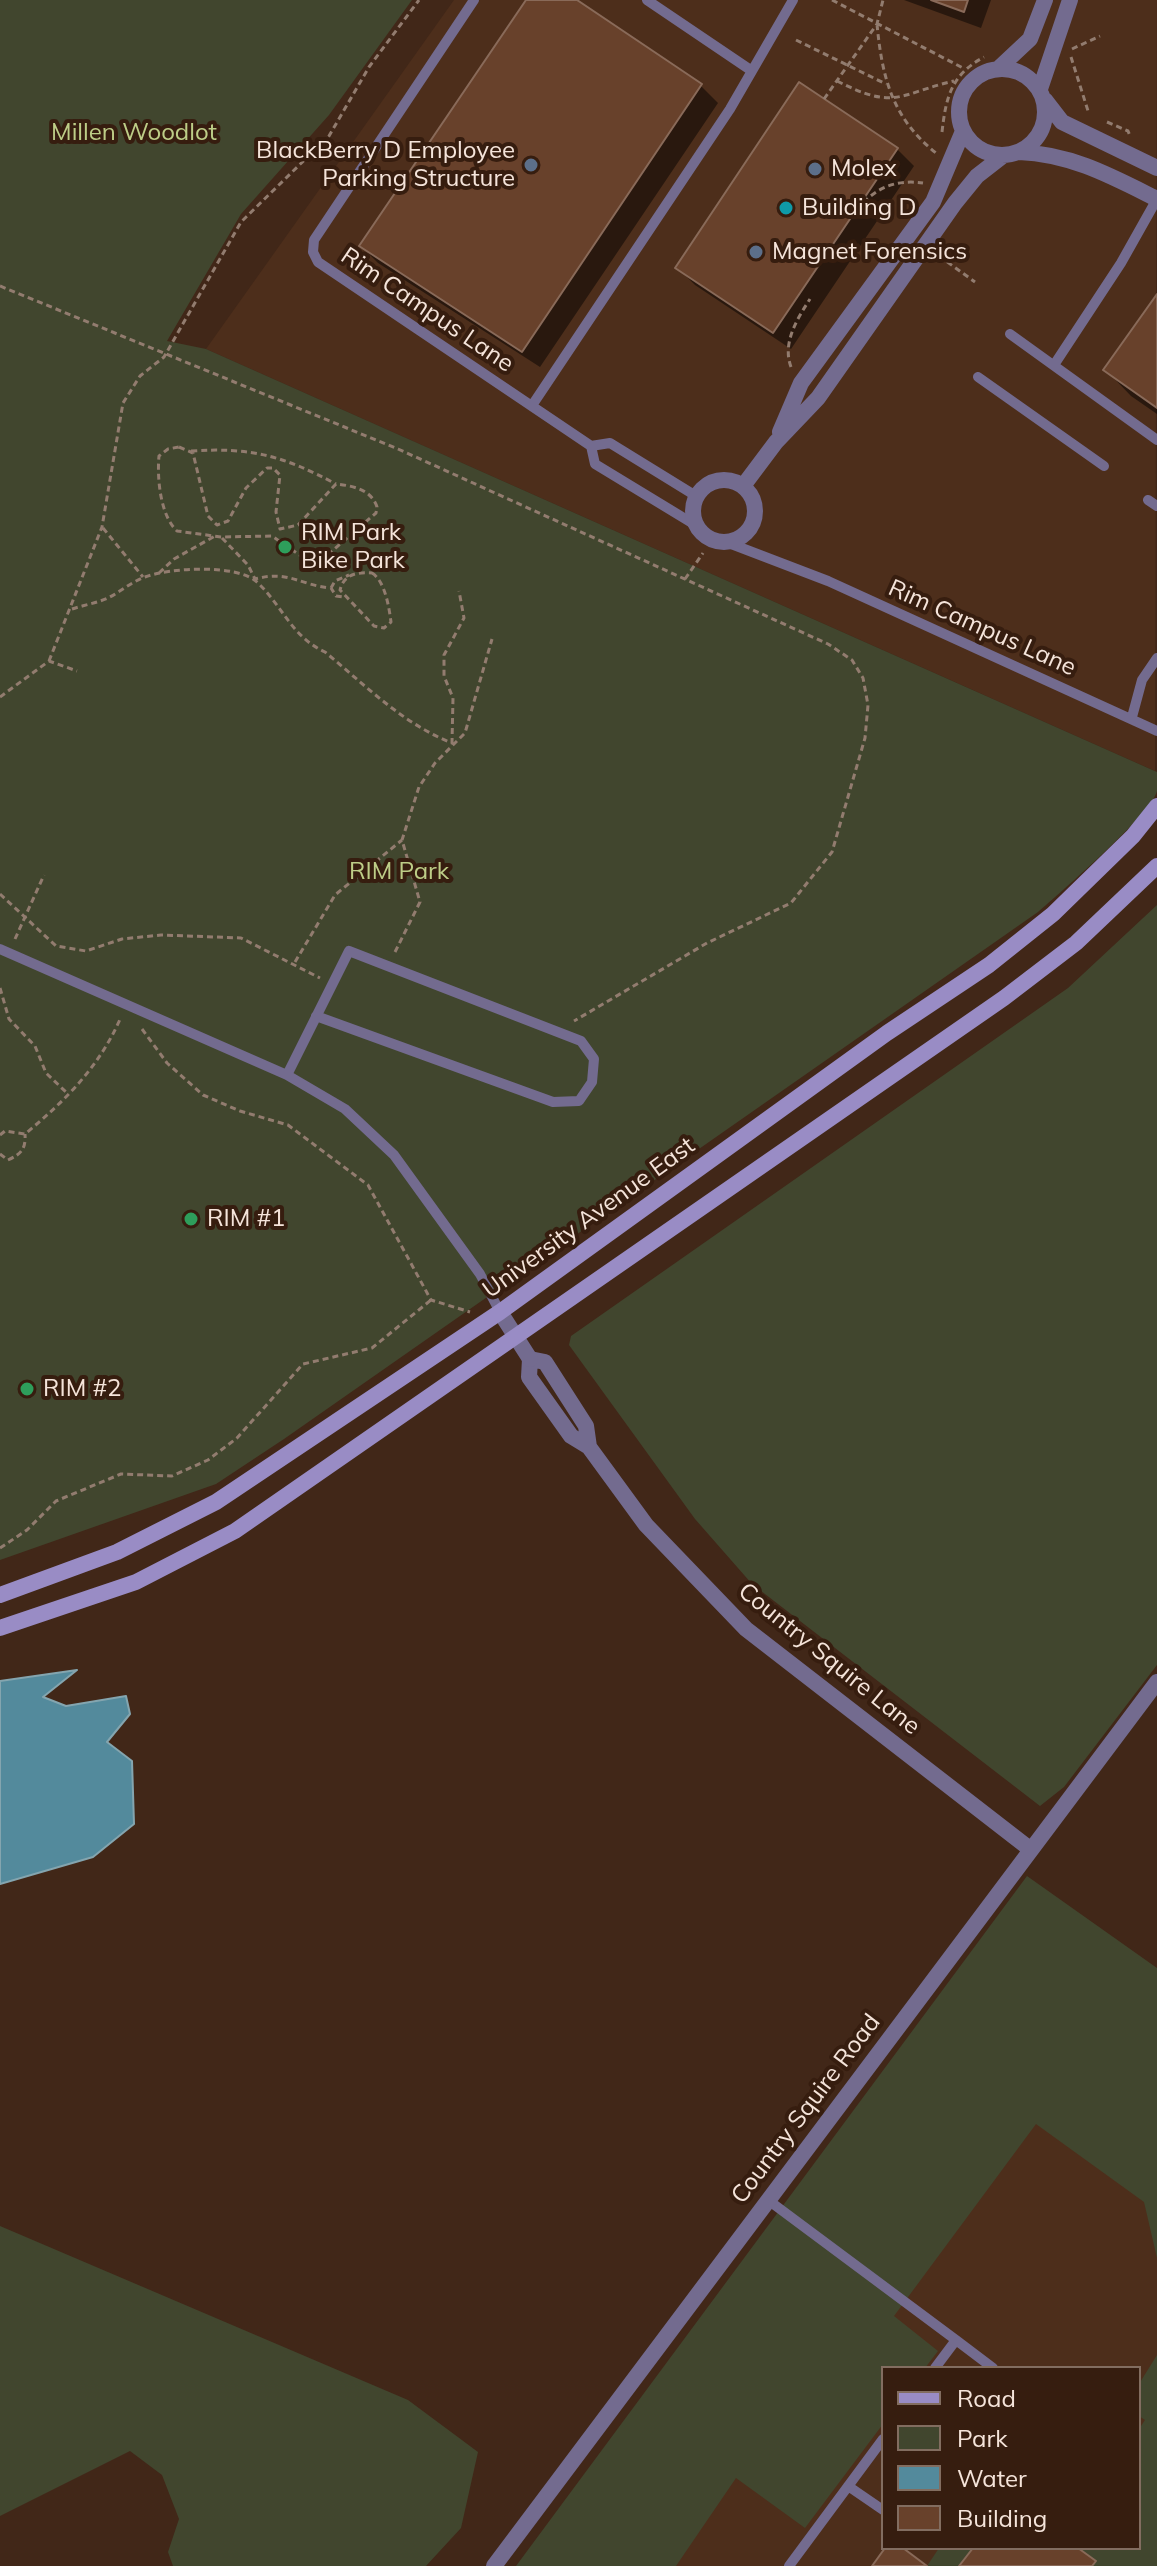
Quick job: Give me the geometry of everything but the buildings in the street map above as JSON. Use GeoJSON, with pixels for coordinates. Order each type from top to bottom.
{"type":"FeatureCollection","features":[{"type":"Feature","properties":{"kind":"main road","name":"University Avenue East"},"geometry":{"type":"LineString","coordinates":[[0,1595],[117,1552],[216,1502],[495,1315],[874,1042],[989,965],[1053,914],[1133,836],[1157,806]]}},
{"type":"Feature","properties":{"kind":"main road"},"geometry":{"type":"LineString","coordinates":[[0,1628],[46,1615],[136,1582],[235,1531],[1004,998],[1076,943],[1157,866]]}},
{"type":"Feature","properties":{"kind":"street"},"geometry":{"type":"LineString","coordinates":[[1045,0],[1030,39],[999,68],[983,73],[964,90],[959,115],[963,131],[980,149],[1011,154],[1060,155],[1080,161],[1157,199]]}},
{"type":"Feature","properties":{"kind":"street"},"geometry":{"type":"LineString","coordinates":[[743,486],[776,442],[818,398],[977,176],[1034,142],[1043,126],[1042,94],[1070,0]]}},
{"type":"Feature","properties":{"kind":"street"},"geometry":{"type":"LineString","coordinates":[[999,68],[1022,73],[1062,122],[1157,168]]}},
{"type":"Feature","properties":{"kind":"street"},"geometry":{"type":"LineString","coordinates":[[776,442],[801,383],[933,202],[963,131]]}},
{"type":"Feature","properties":{"kind":"street"},"geometry":{"type":"LineString","coordinates":[[723,479],[743,486],[753,497],[754,519],[741,537],[726,542],[710,538],[697,526],[693,517],[696,496],[712,482],[723,479]]}},
{"type":"Feature","properties":{"kind":"street","name":"Country Squire Lane"},"geometry":{"type":"LineString","coordinates":[[495,1315],[516,1337],[530,1359],[545,1362],[586,1426],[589,1447],[646,1525],[746,1629],[1030,1849]]}},
{"type":"Feature","properties":{"kind":"street","name":"Country Squire Road"},"geometry":{"type":"LineString","coordinates":[[494,2566],[1157,1682]]}},
{"type":"Feature","properties":{"kind":"lane","name":"Rim Campus Lane"},"geometry":{"type":"LineString","coordinates":[[474,0],[314,240],[313,252],[318,262],[533,404],[591,446],[595,464],[697,526]]}},
{"type":"Feature","properties":{"kind":"lane"},"geometry":{"type":"LineString","coordinates":[[647,0],[752,71]]}},
{"type":"Feature","properties":{"kind":"lane"},"geometry":{"type":"LineString","coordinates":[[533,404],[730,109],[793,0]]}},
{"type":"Feature","properties":{"kind":"lane"},"geometry":{"type":"LineString","coordinates":[[1054,365],[1121,263],[1157,199]]}},
{"type":"Feature","properties":{"kind":"lane"},"geometry":{"type":"LineString","coordinates":[[1010,334],[1157,440]]}},
{"type":"Feature","properties":{"kind":"lane"},"geometry":{"type":"LineString","coordinates":[[978,377],[1104,466]]}},
{"type":"Feature","properties":{"kind":"lane","name":"Rim Campus Lane"},"geometry":{"type":"LineString","coordinates":[[591,446],[610,443],[696,496]]}},
{"type":"Feature","properties":{"kind":"lane","name":"Rim Campus Lane"},"geometry":{"type":"LineString","coordinates":[[726,542],[828,581],[1157,731]]}},
{"type":"Feature","properties":{"kind":"lane"},"geometry":{"type":"LineString","coordinates":[[1132,717],[1142,680],[1157,658]]}},
{"type":"Feature","properties":{"kind":"lane"},"geometry":{"type":"LineString","coordinates":[[287,1075],[331,983],[349,951],[581,1041],[594,1059],[592,1082],[579,1101],[553,1102],[316,1016]]}},
{"type":"Feature","properties":{"kind":"lane"},"geometry":{"type":"LineString","coordinates":[[5,952],[287,1075],[345,1109],[394,1155],[480,1274],[495,1315]]}},
{"type":"Feature","properties":{"kind":"lane"},"geometry":{"type":"LineString","coordinates":[[768,2200],[990,2366]]}},
{"type":"Feature","properties":{"kind":"lane"},"geometry":{"type":"LineString","coordinates":[[936,2366],[956,2340]]}},
{"type":"Feature","properties":{"kind":"lane"},"geometry":{"type":"LineString","coordinates":[[789,2566],[881,2442]]}},
{"type":"Feature","properties":{"kind":"lane"},"geometry":{"type":"LineString","coordinates":[[848,2486],[881,2509]]}},
{"type":"Feature","properties":{"kind":"path"},"geometry":{"type":"LineString","coordinates":[[0,697],[49,661],[102,527],[123,403],[140,376],[164,357],[241,222],[329,136],[369,67],[419,0]]}},
{"type":"Feature","properties":{"kind":"path"},"geometry":{"type":"LineString","coordinates":[[832,0],[965,69]]}},
{"type":"Feature","properties":{"kind":"path"},"geometry":{"type":"LineString","coordinates":[[824,99],[877,24],[883,0]]}},
{"type":"Feature","properties":{"kind":"path"},"geometry":{"type":"LineString","coordinates":[[877,24],[891,98],[903,122],[938,154]]}},
{"type":"Feature","properties":{"kind":"path"},"geometry":{"type":"LineString","coordinates":[[1072,49],[1100,36]]}},
{"type":"Feature","properties":{"kind":"path"},"geometry":{"type":"LineString","coordinates":[[1075,38],[1071,57],[1088,114]]}},
{"type":"Feature","properties":{"kind":"path"},"geometry":{"type":"LineString","coordinates":[[796,40],[886,84]]}},
{"type":"Feature","properties":{"kind":"path"},"geometry":{"type":"LineString","coordinates":[[837,81],[854,90],[891,98],[914,96],[954,81]]}},
{"type":"Feature","properties":{"kind":"path"},"geometry":{"type":"LineString","coordinates":[[857,210],[877,190],[900,181],[927,183]]}},
{"type":"Feature","properties":{"kind":"path"},"geometry":{"type":"LineString","coordinates":[[939,256],[975,282]]}},
{"type":"Feature","properties":{"kind":"path"},"geometry":{"type":"LineString","coordinates":[[0,286],[164,357],[398,449],[828,644],[852,660],[863,678],[868,705],[865,738],[832,852],[791,903],[707,943],[557,1031]]}},
{"type":"Feature","properties":{"kind":"path"},"geometry":{"type":"LineString","coordinates":[[794,370],[789,365],[794,324],[810,299]]}},
{"type":"Feature","properties":{"kind":"path"},"geometry":{"type":"LineString","coordinates":[[175,447],[190,451],[228,448],[276,455],[336,484],[360,488],[370,495],[377,507],[376,513],[324,558],[301,556],[278,540],[255,534],[216,535],[177,531],[167,518],[160,483],[159,456],[175,447]]}},
{"type":"Feature","properties":{"kind":"path"},"geometry":{"type":"LineString","coordinates":[[190,451],[195,458],[208,516],[217,525]]}},
{"type":"Feature","properties":{"kind":"path"},"geometry":{"type":"LineString","coordinates":[[273,468],[276,455]]}},
{"type":"Feature","properties":{"kind":"path"},"geometry":{"type":"LineString","coordinates":[[217,525],[228,521],[258,473],[273,468]]}},
{"type":"Feature","properties":{"kind":"path"},"geometry":{"type":"LineString","coordinates":[[273,468],[280,475],[277,522],[282,529]]}},
{"type":"Feature","properties":{"kind":"path"},"geometry":{"type":"LineString","coordinates":[[282,529],[298,525],[336,484]]}},
{"type":"Feature","properties":{"kind":"path"},"geometry":{"type":"LineString","coordinates":[[216,535],[217,525]]}},
{"type":"Feature","properties":{"kind":"path"},"geometry":{"type":"LineString","coordinates":[[102,527],[143,577]]}},
{"type":"Feature","properties":{"kind":"path"},"geometry":{"type":"LineString","coordinates":[[278,540],[282,529]]}},
{"type":"Feature","properties":{"kind":"path"},"geometry":{"type":"LineString","coordinates":[[159,573],[174,559],[216,535]]}},
{"type":"Feature","properties":{"kind":"path"},"geometry":{"type":"LineString","coordinates":[[216,535],[243,559],[292,629],[310,645],[325,652],[432,736],[452,743]]}},
{"type":"Feature","properties":{"kind":"path"},"geometry":{"type":"LineString","coordinates":[[685,579],[703,553]]}},
{"type":"Feature","properties":{"kind":"path"},"geometry":{"type":"LineString","coordinates":[[70,609],[107,599],[143,577],[159,573],[176,569],[226,571],[255,579],[274,574],[331,588],[336,596],[343,597],[377,628],[391,622],[378,576],[372,573],[352,574],[335,581],[331,588]]}},
{"type":"Feature","properties":{"kind":"path"},"geometry":{"type":"LineString","coordinates":[[343,597],[342,582],[352,574]]}},
{"type":"Feature","properties":{"kind":"path"},"geometry":{"type":"LineString","coordinates":[[452,743],[453,698],[444,676],[444,655],[464,618],[459,591]]}},
{"type":"Feature","properties":{"kind":"path"},"geometry":{"type":"LineString","coordinates":[[294,963],[335,895],[402,840],[419,787],[452,743],[465,733],[492,639]]}},
{"type":"Feature","properties":{"kind":"path"},"geometry":{"type":"LineString","coordinates":[[49,661],[77,671]]}},
{"type":"Feature","properties":{"kind":"path"},"geometry":{"type":"LineString","coordinates":[[388,966],[420,902],[402,840]]}},
{"type":"Feature","properties":{"kind":"path"},"geometry":{"type":"LineString","coordinates":[[5,952],[44,875]]}},
{"type":"Feature","properties":{"kind":"path"},"geometry":{"type":"LineString","coordinates":[[0,894],[56,946],[86,951],[122,939],[210,935],[241,938],[331,983]]}},
{"type":"Feature","properties":{"kind":"path"},"geometry":{"type":"LineString","coordinates":[[0,988],[9,1019],[35,1046],[46,1073],[68,1094]]}},
{"type":"Feature","properties":{"kind":"path"},"geometry":{"type":"LineString","coordinates":[[126,1006],[167,1063],[203,1095],[240,1111],[288,1125],[368,1185],[431,1300],[495,1315]]}},
{"type":"Feature","properties":{"kind":"path"},"geometry":{"type":"LineString","coordinates":[[25,1134],[68,1094],[107,1051],[126,1006]]}},
{"type":"Feature","properties":{"kind":"path"},"geometry":{"type":"LineString","coordinates":[[0,1135],[5,1131],[25,1134]]}},
{"type":"Feature","properties":{"kind":"path"},"geometry":{"type":"LineString","coordinates":[[0,1154],[8,1160],[20,1154],[26,1145],[25,1134]]}},
{"type":"Feature","properties":{"kind":"path"},"geometry":{"type":"LineString","coordinates":[[0,1548],[27,1530],[56,1501],[121,1474],[172,1476],[208,1460],[237,1438],[303,1364],[372,1348],[431,1300]]}},
{"type":"Feature","properties":{"kind":"shaded area"},"geometry":{"type":"Polygon","coordinates":[[[454,0],[1157,0],[1155,771],[206,349],[454,0]]]}},
{"type":"Feature","properties":{"kind":"shaded area"},"geometry":{"type":"Polygon","coordinates":[[[1037,2083],[1157,2188],[1157,2419],[1141,2441],[1141,2366],[881,2366],[881,2550],[1105,2550],[1113,2566],[584,2566],[1037,2083]]]}},
{"type":"Feature","properties":{"kind":"green space","name":"RIM Park"},"geometry":{"type":"Polygon","coordinates":[[[0,0],[412,0],[329,115],[241,214],[167,341],[206,349],[1157,772],[1157,791],[1123,834],[1038,912],[284,1439],[216,1484],[0,1560],[0,0]]]}},
{"type":"Feature","properties":{"kind":"green space"},"geometry":{"type":"Polygon","coordinates":[[[1157,905],[1157,1665],[1064,1787],[1040,1806],[752,1584],[695,1519],[569,1345],[571,1336],[1068,988],[1157,905]]]}},
{"type":"Feature","properties":{"kind":"green space"},"geometry":{"type":"Polygon","coordinates":[[[1027,1876],[1157,1968],[1157,2258],[1144,2202],[1036,2124],[894,2316],[938,2351],[927,2366],[881,2366],[881,2427],[805,2528],[736,2478],[676,2566],[516,2566],[1027,1876]]]}},
{"type":"Feature","properties":{"kind":"green space"},"geometry":{"type":"Polygon","coordinates":[[[0,2226],[408,2400],[478,2452],[461,2528],[426,2566],[173,2566],[168,2552],[179,2519],[162,2475],[130,2451],[0,2516],[0,2226]]]}},
{"type":"Feature","properties":{"kind":"green space"},"geometry":{"type":"Polygon","coordinates":[[[1157,2355],[1157,2566],[1092,2566],[1096,2561],[1081,2550],[1141,2550],[1141,2426],[1145,2420],[1141,2417],[1141,2381],[1157,2355]]]}},
{"type":"Feature","properties":{"kind":"green space"},"geometry":{"type":"Polygon","coordinates":[[[938,2550],[971,2550],[959,2566],[927,2566],[938,2550]]]}},
{"type":"Feature","properties":{"kind":"water"},"geometry":{"type":"Polygon","coordinates":[[[77,1670],[43,1697],[66,1706],[126,1696],[130,1714],[107,1742],[132,1761],[134,1824],[93,1857],[0,1884],[0,1681],[77,1670]]]}},
{"type":"Feature","properties":{"kind":"place","name":"BlackBerry D Employee Parking Structure"},"geometry":{"type":"Point","coordinates":[531,165]}},
{"type":"Feature","properties":{"kind":"place","name":"Molex"},"geometry":{"type":"Point","coordinates":[815,169]}},
{"type":"Feature","properties":{"kind":"place","name":"Building D"},"geometry":{"type":"Point","coordinates":[786,208]}},
{"type":"Feature","properties":{"kind":"place","name":"Magnet Forensics"},"geometry":{"type":"Point","coordinates":[756,252]}},
{"type":"Feature","properties":{"kind":"place","name":"RIM Park Bike Park"},"geometry":{"type":"Point","coordinates":[285,547]}},
{"type":"Feature","properties":{"kind":"place","name":"RIM #1"},"geometry":{"type":"Point","coordinates":[191,1219]}},
{"type":"Feature","properties":{"kind":"place","name":"RIM #2"},"geometry":{"type":"Point","coordinates":[27,1389]}},
{"type":"Feature","properties":{"kind":"park label","name":"Millen Woodlot"},"geometry":{"type":"Point","coordinates":[134,133]}}]}
